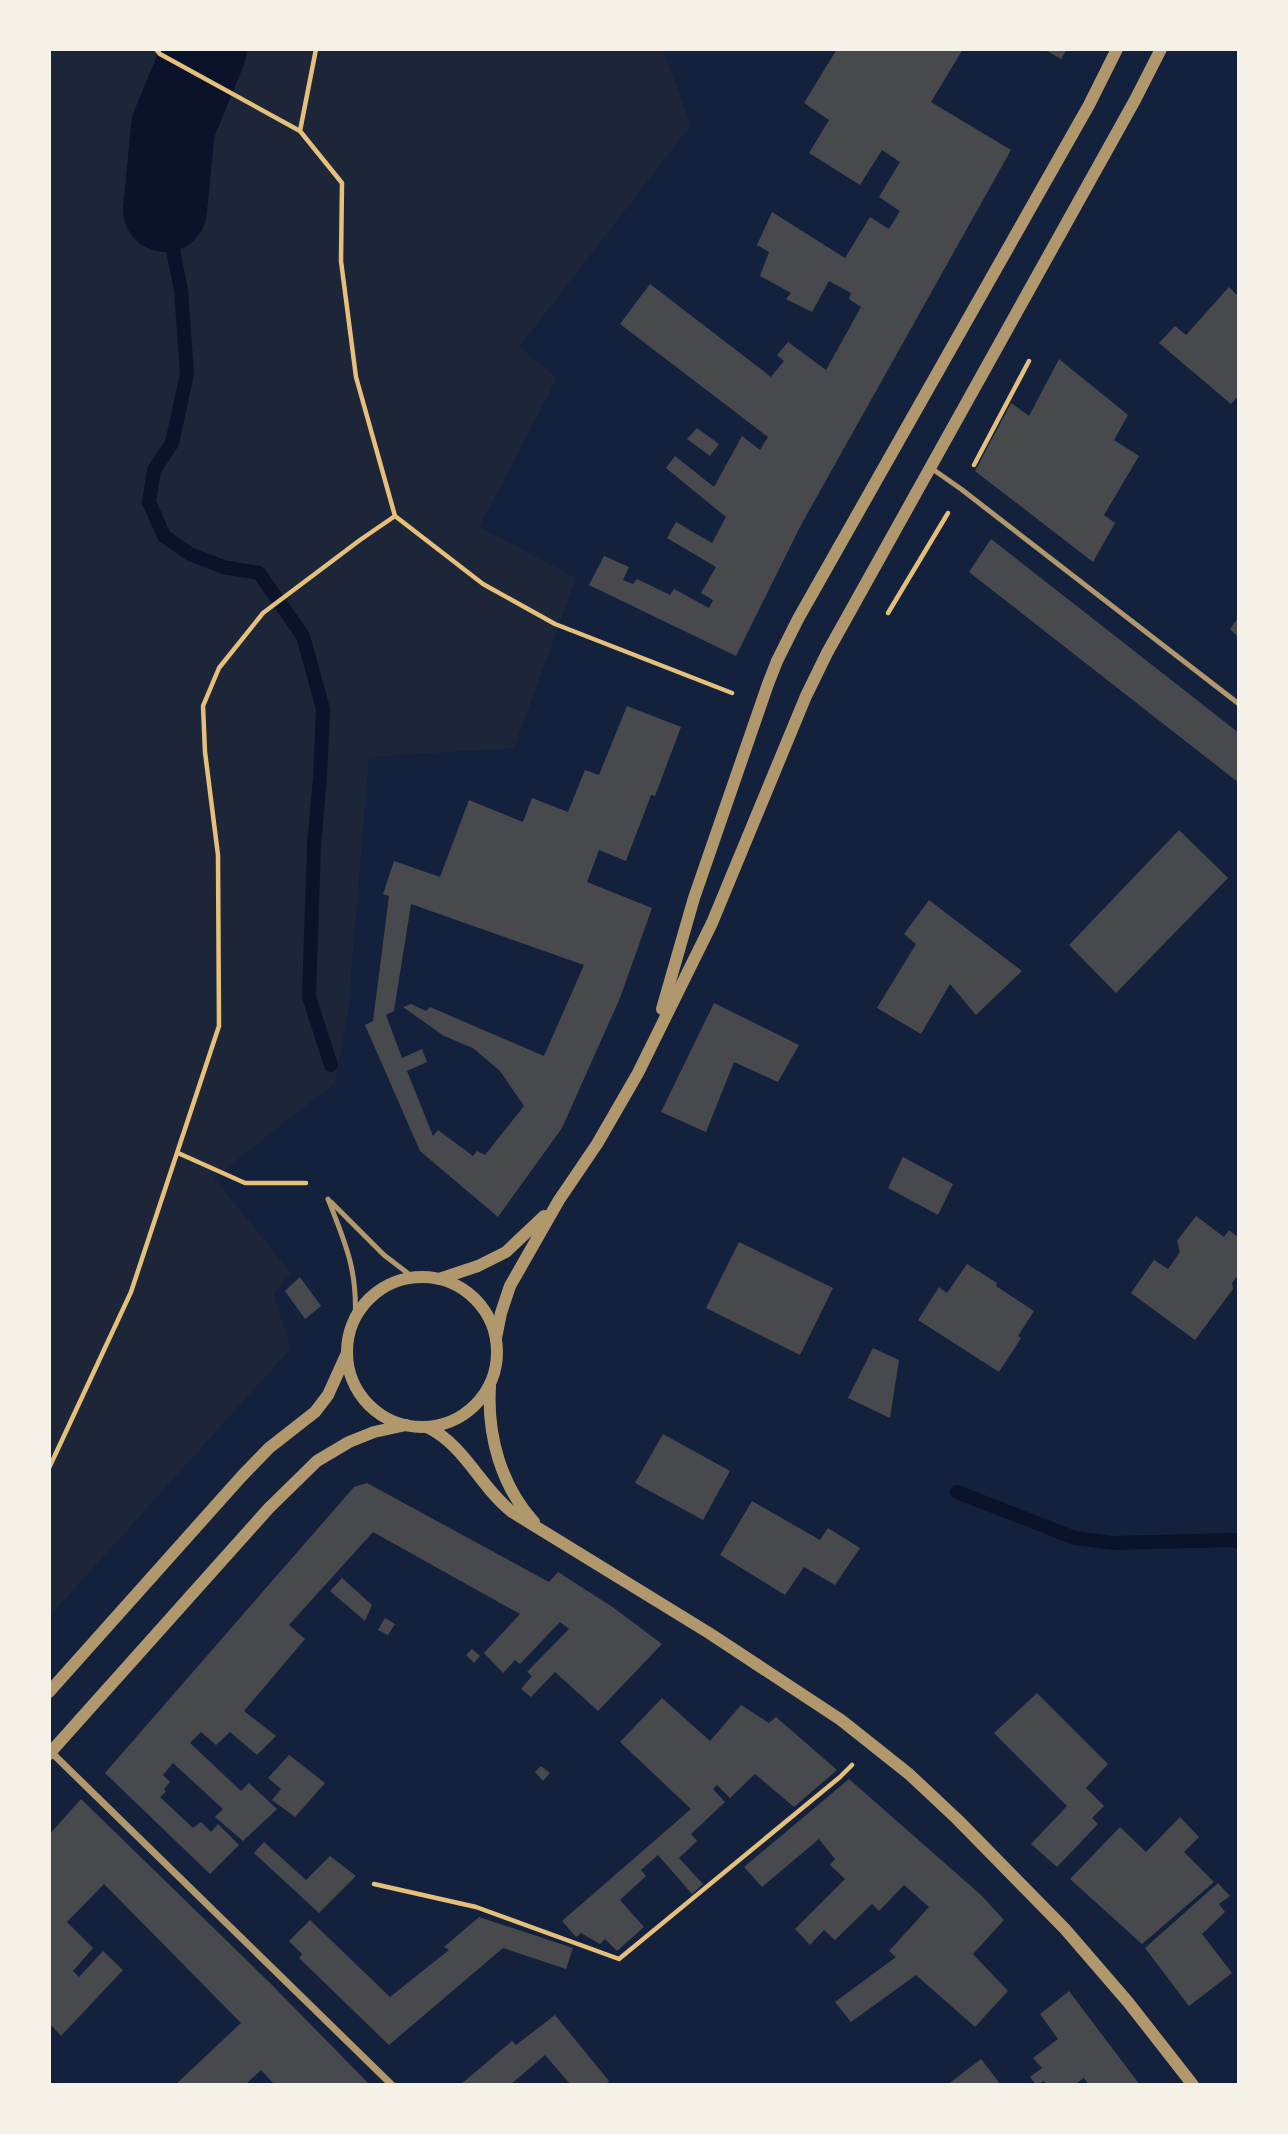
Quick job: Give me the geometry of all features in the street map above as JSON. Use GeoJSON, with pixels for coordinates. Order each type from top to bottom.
{"type":"FeatureCollection","features":[{"type":"Feature","properties":{"kind":"street"},"geometry":{"type":"LineString","coordinates":[[652,1041],[694,898],[777,661],[798,618],[1117,49]]}},
{"type":"Feature","properties":{"kind":"street"},"geometry":{"type":"LineString","coordinates":[[542,1530],[519,1503],[498,1458],[491,1416],[491,1383],[497,1361],[496,1338],[500,1313],[510,1286],[559,1200],[638,1073],[712,923],[816,676],[1161,49]]}},
{"type":"Feature","properties":{"kind":"street"},"geometry":{"type":"LineString","coordinates":[[439,1279],[478,1266],[506,1252],[559,1200]]}},
{"type":"Feature","properties":{"kind":"street"},"geometry":{"type":"LineString","coordinates":[[491,1383],[480,1400],[447,1423],[427,1427],[407,1425],[385,1417],[367,1403],[350,1373],[348,1350],[355,1319],[370,1299],[402,1280],[414,1278],[439,1279],[472,1296],[487,1315],[496,1338]]}},
{"type":"Feature","properties":{"kind":"street"},"geometry":{"type":"LineString","coordinates":[[49,1692],[241,1477],[269,1448],[315,1412],[328,1395],[348,1350]]}},
{"type":"Feature","properties":{"kind":"street"},"geometry":{"type":"LineString","coordinates":[[391,2085],[50,1753],[269,1508],[317,1461],[349,1442],[374,1432],[407,1425]]}},
{"type":"Feature","properties":{"kind":"street"},"geometry":{"type":"LineString","coordinates":[[427,1427],[452,1443],[503,1505],[709,1633],[841,1720],[909,1774],[1065,1929],[1128,2002],[1193,2085]]}},
{"type":"Feature","properties":{"kind":"lane"},"geometry":{"type":"LineString","coordinates":[[930,467],[1239,704]]}},
{"type":"Feature","properties":{"kind":"lane"},"geometry":{"type":"LineString","coordinates":[[355,1319],[354,1272],[328,1199],[384,1255],[414,1278]]}},
{"type":"Feature","properties":{"kind":"path"},"geometry":{"type":"LineString","coordinates":[[300,131],[316,49]]}},
{"type":"Feature","properties":{"kind":"path"},"geometry":{"type":"LineString","coordinates":[[158,51],[300,131],[342,183],[341,261],[356,377],[395,516],[482,584],[555,624],[732,693]]}},
{"type":"Feature","properties":{"kind":"path"},"geometry":{"type":"LineString","coordinates":[[883,623],[961,489]]}},
{"type":"Feature","properties":{"kind":"path"},"geometry":{"type":"LineString","coordinates":[[49,1468],[131,1292],[219,1026],[219,856],[205,752],[202,706],[219,668],[264,613],[395,516]]}},
{"type":"Feature","properties":{"kind":"path"},"geometry":{"type":"LineString","coordinates":[[177,1153],[245,1183],[317,1183]]}},
{"type":"Feature","properties":{"kind":"path"},"geometry":{"type":"LineString","coordinates":[[374,1884],[476,1907],[619,1959],[840,1777],[873,1745]]}},
{"type":"Feature","properties":{"kind":"shaded area"},"geometry":{"type":"Polygon","coordinates":[[[49,49],[663,49],[691,125],[519,347],[557,378],[479,527],[576,578],[514,748],[369,757],[348,1012],[335,1083],[214,1178],[291,1273],[273,1294],[291,1348],[49,1617],[49,49]]]}},
{"type":"Feature","properties":{"kind":"building"},"geometry":{"type":"Polygon","coordinates":[[[837,49],[963,49],[931,102],[1011,150],[801,525],[736,656],[589,585],[604,556],[629,567],[623,580],[633,584],[637,579],[670,595],[674,589],[709,608],[713,600],[701,593],[716,567],[667,538],[676,522],[712,543],[726,517],[666,468],[675,456],[714,487],[742,436],[760,450],[768,437],[620,324],[650,284],[771,377],[784,361],[777,355],[788,342],[826,370],[861,307],[849,299],[851,293],[829,281],[812,312],[786,299],[791,293],[760,276],[769,252],[757,245],[772,212],[845,258],[870,217],[889,229],[900,211],[879,197],[900,162],[882,150],[860,185],[809,153],[829,120],[804,103],[837,49]]]}},
{"type":"Feature","properties":{"kind":"building"},"geometry":{"type":"Polygon","coordinates":[[[1044,49],[1067,49],[1061,59],[1044,49]]]}},
{"type":"Feature","properties":{"kind":"building"},"geometry":{"type":"Polygon","coordinates":[[[1229,287],[1239,297],[1239,395],[1231,404],[1159,343],[1175,326],[1186,335],[1229,287]]]}},
{"type":"Feature","properties":{"kind":"building"},"geometry":{"type":"Polygon","coordinates":[[[1059,359],[1128,415],[1114,440],[1139,456],[1104,515],[1115,523],[1093,562],[975,471],[1011,403],[1029,416],[1059,359]]]}},
{"type":"Feature","properties":{"kind":"building"},"geometry":{"type":"Polygon","coordinates":[[[697,428],[719,444],[710,456],[687,439],[697,428]]]}},
{"type":"Feature","properties":{"kind":"building"},"geometry":{"type":"Polygon","coordinates":[[[991,539],[1239,733],[1239,783],[969,572],[991,539]]]}},
{"type":"Feature","properties":{"kind":"building"},"geometry":{"type":"Polygon","coordinates":[[[1239,617],[1239,638],[1230,629],[1239,617]]]}},
{"type":"Feature","properties":{"kind":"building"},"geometry":{"type":"Polygon","coordinates":[[[627,706],[681,727],[655,796],[651,795],[626,861],[599,850],[587,882],[652,908],[620,998],[562,1128],[498,1217],[420,1151],[365,1025],[373,1021],[389,896],[383,894],[394,861],[440,877],[469,800],[523,822],[532,798],[568,812],[585,770],[599,775],[627,706]],[[411,904],[394,1011],[386,1015],[402,1058],[422,1049],[427,1062],[407,1071],[433,1136],[438,1130],[473,1156],[477,1151],[485,1155],[524,1106],[500,1071],[473,1048],[444,1036],[403,1007],[411,1004],[426,1011],[430,1007],[544,1056],[584,965],[411,904]]]}},
{"type":"Feature","properties":{"kind":"building"},"geometry":{"type":"Polygon","coordinates":[[[1179,830],[1228,878],[1116,993],[1069,945],[1179,830]]]}},
{"type":"Feature","properties":{"kind":"building"},"geometry":{"type":"Polygon","coordinates":[[[929,900],[1022,971],[976,1015],[950,984],[921,1034],[877,1008],[916,944],[904,934],[929,900]]]}},
{"type":"Feature","properties":{"kind":"building"},"geometry":{"type":"Polygon","coordinates":[[[714,1003],[799,1045],[778,1082],[734,1062],[706,1132],[661,1112],[714,1003]]]}},
{"type":"Feature","properties":{"kind":"building"},"geometry":{"type":"Polygon","coordinates":[[[903,1157],[953,1184],[938,1215],[888,1188],[903,1157]]]}},
{"type":"Feature","properties":{"kind":"building"},"geometry":{"type":"Polygon","coordinates":[[[1196,1216],[1224,1237],[1229,1230],[1239,1238],[1239,1274],[1232,1283],[1233,1289],[1195,1340],[1131,1293],[1154,1260],[1168,1269],[1180,1252],[1177,1241],[1196,1216]]]}},
{"type":"Feature","properties":{"kind":"building"},"geometry":{"type":"Polygon","coordinates":[[[739,1242],[833,1288],[800,1355],[706,1308],[739,1242]]]}},
{"type":"Feature","properties":{"kind":"building"},"geometry":{"type":"Polygon","coordinates":[[[967,1264],[1034,1311],[1018,1336],[1021,1338],[999,1372],[918,1320],[939,1287],[947,1293],[967,1264]]]}},
{"type":"Feature","properties":{"kind":"building"},"geometry":{"type":"Polygon","coordinates":[[[300,1277],[321,1306],[305,1319],[285,1291],[300,1277]]]}},
{"type":"Feature","properties":{"kind":"building"},"geometry":{"type":"Polygon","coordinates":[[[873,1348],[899,1360],[890,1418],[848,1398],[873,1348]]]}},
{"type":"Feature","properties":{"kind":"building"},"geometry":{"type":"Polygon","coordinates":[[[663,1434],[730,1471],[703,1520],[635,1483],[663,1434]]]}},
{"type":"Feature","properties":{"kind":"building"},"geometry":{"type":"Polygon","coordinates":[[[367,1483],[549,1582],[558,1572],[614,1608],[662,1644],[598,1711],[555,1672],[531,1697],[521,1689],[532,1676],[527,1672],[569,1629],[560,1622],[520,1664],[515,1660],[503,1673],[484,1653],[520,1614],[373,1532],[289,1625],[305,1639],[244,1711],[276,1736],[257,1755],[230,1732],[216,1745],[201,1732],[190,1743],[241,1791],[249,1783],[277,1809],[243,1841],[215,1817],[223,1809],[173,1763],[163,1775],[170,1782],[164,1789],[166,1792],[160,1797],[193,1828],[201,1822],[211,1832],[218,1824],[239,1845],[210,1874],[105,1773],[354,1487],[367,1483]]]}},
{"type":"Feature","properties":{"kind":"building"},"geometry":{"type":"Polygon","coordinates":[[[752,1501],[820,1540],[828,1528],[860,1548],[835,1585],[804,1567],[785,1595],[720,1555],[752,1501]]]}},
{"type":"Feature","properties":{"kind":"building"},"geometry":{"type":"Polygon","coordinates":[[[342,1578],[372,1605],[365,1621],[330,1591],[342,1578]]]}},
{"type":"Feature","properties":{"kind":"building"},"geometry":{"type":"Polygon","coordinates":[[[385,1618],[395,1624],[388,1635],[378,1630],[385,1618]]]}},
{"type":"Feature","properties":{"kind":"building"},"geometry":{"type":"Polygon","coordinates":[[[472,1649],[480,1656],[474,1663],[466,1655],[472,1649]]]}},
{"type":"Feature","properties":{"kind":"building"},"geometry":{"type":"Polygon","coordinates":[[[1037,1693],[1108,1764],[1086,1788],[1104,1806],[1092,1818],[1098,1824],[1057,1867],[1031,1844],[1067,1806],[994,1733],[1037,1693]]]}},
{"type":"Feature","properties":{"kind":"building"},"geometry":{"type":"Polygon","coordinates":[[[662,1698],[710,1741],[741,1705],[769,1723],[776,1717],[837,1770],[794,1807],[755,1774],[730,1798],[717,1785],[713,1789],[725,1802],[691,1834],[697,1841],[679,1858],[703,1884],[692,1894],[658,1855],[641,1870],[646,1876],[620,1900],[644,1927],[617,1951],[605,1939],[600,1944],[581,1933],[576,1937],[562,1921],[691,1809],[620,1742],[662,1698]]]}},
{"type":"Feature","properties":{"kind":"building"},"geometry":{"type":"Polygon","coordinates":[[[289,1755],[325,1783],[295,1817],[272,1800],[281,1789],[268,1778],[289,1755]]]}},
{"type":"Feature","properties":{"kind":"building"},"geometry":{"type":"Polygon","coordinates":[[[541,1766],[550,1773],[543,1781],[535,1772],[541,1766]]]}},
{"type":"Feature","properties":{"kind":"building"},"geometry":{"type":"Polygon","coordinates":[[[849,1779],[981,1895],[1004,1920],[973,1954],[1008,1991],[975,2027],[916,1975],[851,2022],[835,2002],[896,1957],[889,1951],[929,1907],[904,1885],[879,1911],[872,1904],[835,1940],[824,1930],[810,1945],[795,1929],[845,1879],[830,1865],[835,1859],[819,1839],[762,1887],[744,1867],[849,1779]]]}},
{"type":"Feature","properties":{"kind":"building"},"geometry":{"type":"Polygon","coordinates":[[[81,1799],[269,1982],[370,2085],[275,2085],[261,2070],[245,2085],[175,2085],[241,2023],[104,1884],[67,1922],[93,1948],[73,1971],[79,1977],[103,1951],[123,1970],[61,2036],[49,2023],[49,1835],[81,1799]]]}},
{"type":"Feature","properties":{"kind":"building"},"geometry":{"type":"Polygon","coordinates":[[[1180,1817],[1199,1837],[1184,1852],[1214,1882],[1142,1944],[1070,1879],[1120,1827],[1146,1852],[1180,1817]]]}},
{"type":"Feature","properties":{"kind":"building"},"geometry":{"type":"Polygon","coordinates":[[[264,1842],[306,1880],[330,1856],[356,1876],[319,1913],[254,1853],[264,1842]]]}},
{"type":"Feature","properties":{"kind":"building"},"geometry":{"type":"Polygon","coordinates":[[[1218,1883],[1230,1896],[1219,1904],[1225,1912],[1202,1934],[1232,1973],[1189,2006],[1145,1948],[1218,1883]]]}},
{"type":"Feature","properties":{"kind":"building"},"geometry":{"type":"Polygon","coordinates":[[[479,1917],[573,1948],[566,1969],[503,1948],[389,2045],[299,1958],[302,1954],[289,1941],[310,1920],[390,1997],[449,1950],[444,1947],[479,1917]]]}},
{"type":"Feature","properties":{"kind":"building"},"geometry":{"type":"Polygon","coordinates":[[[1069,1991],[1140,2085],[1089,2085],[1084,2078],[1074,2085],[1047,2085],[1044,2081],[1036,2085],[1030,2077],[1042,2068],[1033,2058],[1058,2039],[1040,2014],[1069,1991]]]}},
{"type":"Feature","properties":{"kind":"building"},"geometry":{"type":"Polygon","coordinates":[[[555,2015],[609,2081],[605,2085],[571,2085],[545,2055],[510,2085],[460,2085],[512,2041],[516,2045],[555,2015]]]}},
{"type":"Feature","properties":{"kind":"building"},"geometry":{"type":"Polygon","coordinates":[[[981,2059],[1001,2085],[947,2085],[981,2059]]]}},
{"type":"Feature","properties":{"kind":"waterway"},"geometry":{"type":"LineString","coordinates":[[165,210],[173,127],[205,49]]}},
{"type":"Feature","properties":{"kind":"waterway"},"geometry":{"type":"LineString","coordinates":[[165,210],[181,290],[187,374],[172,443],[154,470],[149,502],[164,536],[190,554],[223,567],[259,573],[303,636],[323,709],[314,845],[309,997],[331,1065]]}},
{"type":"Feature","properties":{"kind":"waterway"},"geometry":{"type":"LineString","coordinates":[[957,1492],[1075,1538],[1113,1543],[1239,1542]]}}]}
